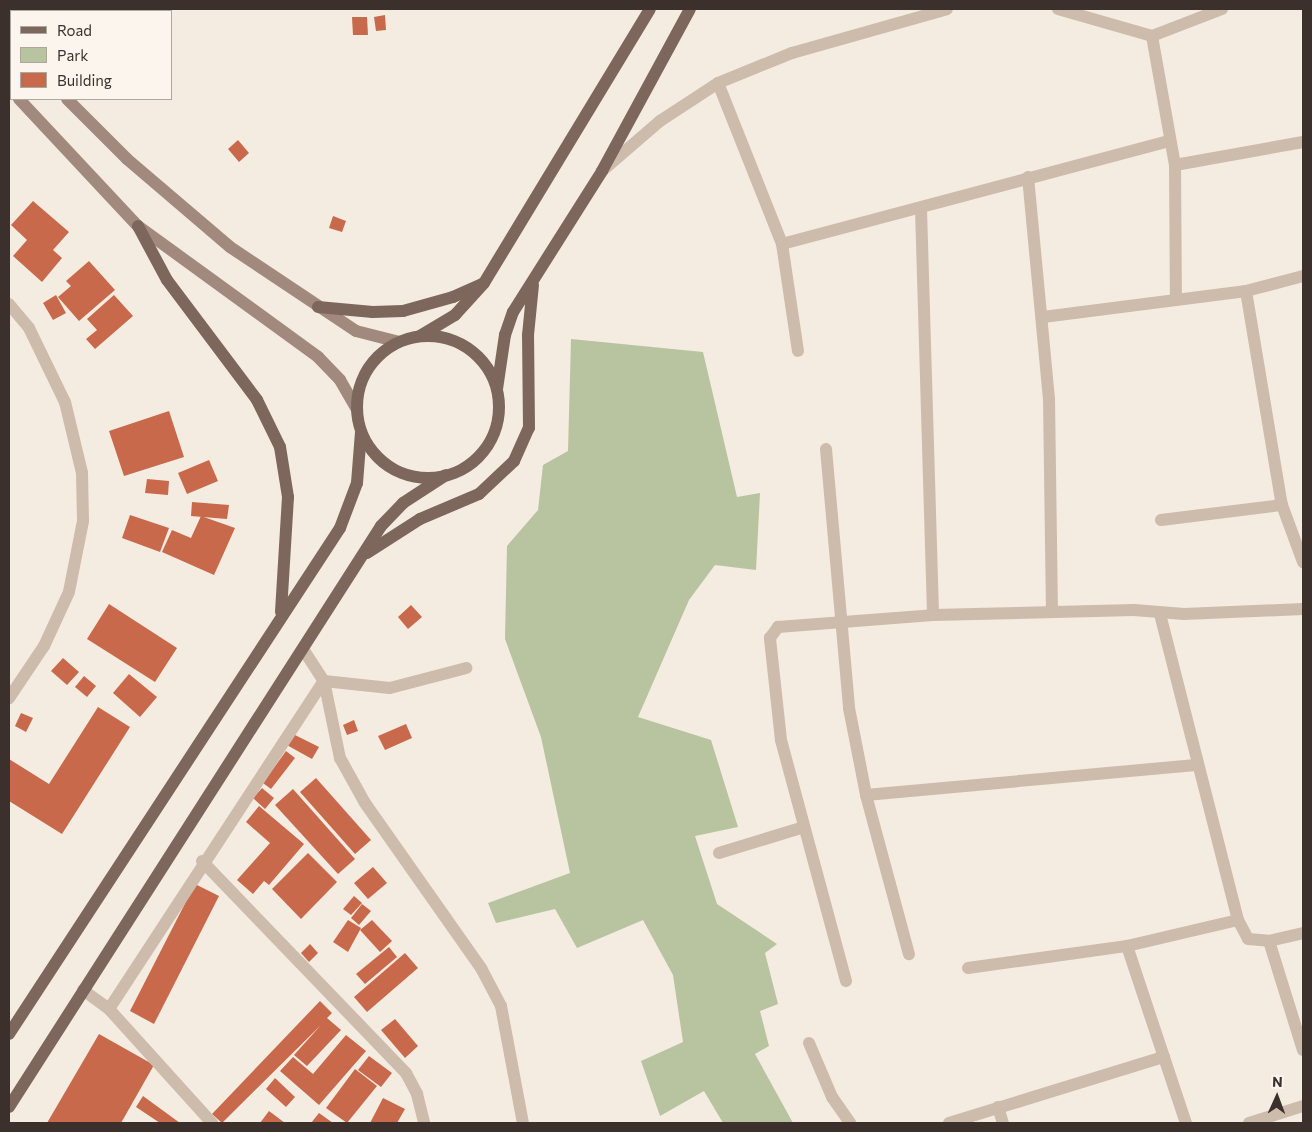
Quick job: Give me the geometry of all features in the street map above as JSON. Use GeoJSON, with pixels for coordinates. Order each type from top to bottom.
{"type":"FeatureCollection","features":[{"type":"Feature","properties":{"kind":"main road"},"geometry":{"type":"LineString","coordinates":[[357,408],[368,369],[399,342],[418,336],[455,315],[484,283],[650,9]]}},
{"type":"Feature","properties":{"kind":"main road"},"geometry":{"type":"LineString","coordinates":[[9,1107],[361,557],[392,513],[446,475],[463,468],[489,442],[497,426],[497,389],[509,324],[602,171],[690,9]]}},
{"type":"Feature","properties":{"kind":"main road"},"geometry":{"type":"LineString","coordinates":[[20,100],[138,226],[318,357],[340,380],[357,408],[362,432],[375,454],[396,469],[420,477],[446,475]]}},
{"type":"Feature","properties":{"kind":"main road"},"geometry":{"type":"LineString","coordinates":[[68,100],[127,159],[230,246],[318,307],[363,334],[399,342]]}},
{"type":"Feature","properties":{"kind":"main road"},"geometry":{"type":"LineString","coordinates":[[138,226],[167,280],[257,400],[280,447],[288,489],[288,526],[281,614]]}},
{"type":"Feature","properties":{"kind":"main road"},"geometry":{"type":"LineString","coordinates":[[361,557],[420,519],[478,494],[514,461],[529,428],[528,319],[534,282]]}},
{"type":"Feature","properties":{"kind":"main road"},"geometry":{"type":"LineString","coordinates":[[318,307],[372,312],[402,310],[439,302],[484,283]]}},
{"type":"Feature","properties":{"kind":"main road"},"geometry":{"type":"LineString","coordinates":[[418,336],[439,336],[470,350],[489,370],[497,389]]}},
{"type":"Feature","properties":{"kind":"main road"},"geometry":{"type":"LineString","coordinates":[[9,1034],[281,614],[340,528],[350,505],[362,432]]}},
{"type":"Feature","properties":{"kind":"street"},"geometry":{"type":"LineString","coordinates":[[602,171],[660,121],[718,83],[792,53],[947,9]]}},
{"type":"Feature","properties":{"kind":"street"},"geometry":{"type":"LineString","coordinates":[[1058,9],[1078,13],[1152,36],[1222,9]]}},
{"type":"Feature","properties":{"kind":"street"},"geometry":{"type":"LineString","coordinates":[[1152,36],[1169,141],[1175,165],[1176,300]]}},
{"type":"Feature","properties":{"kind":"street"},"geometry":{"type":"LineString","coordinates":[[718,83],[782,244],[798,351]]}},
{"type":"Feature","properties":{"kind":"street"},"geometry":{"type":"LineString","coordinates":[[782,244],[921,209],[1028,177],[1169,141]]}},
{"type":"Feature","properties":{"kind":"street"},"geometry":{"type":"LineString","coordinates":[[1175,165],[1303,142]]}},
{"type":"Feature","properties":{"kind":"street"},"geometry":{"type":"LineString","coordinates":[[1028,177],[1044,316],[1052,612]]}},
{"type":"Feature","properties":{"kind":"street"},"geometry":{"type":"LineString","coordinates":[[921,209],[933,616]]}},
{"type":"Feature","properties":{"kind":"street"},"geometry":{"type":"LineString","coordinates":[[1044,316],[1246,291],[1303,276]]}},
{"type":"Feature","properties":{"kind":"street"},"geometry":{"type":"LineString","coordinates":[[1246,291],[1282,505],[1303,562]]}},
{"type":"Feature","properties":{"kind":"street"},"geometry":{"type":"LineString","coordinates":[[9,304],[30,328],[65,402],[82,473],[83,521],[69,592],[44,646],[9,698]]}},
{"type":"Feature","properties":{"kind":"street"},"geometry":{"type":"LineString","coordinates":[[826,449],[849,708],[866,794],[909,954]]}},
{"type":"Feature","properties":{"kind":"street"},"geometry":{"type":"LineString","coordinates":[[1161,520],[1282,505]]}},
{"type":"Feature","properties":{"kind":"street"},"geometry":{"type":"LineString","coordinates":[[846,981],[781,740],[770,638],[778,627],[840,621],[933,616],[1134,610],[1160,614],[1303,608]]}},
{"type":"Feature","properties":{"kind":"street"},"geometry":{"type":"LineString","coordinates":[[1160,614],[1196,765],[1238,920],[1248,939],[1269,942],[1303,934]]}},
{"type":"Feature","properties":{"kind":"street"},"geometry":{"type":"LineString","coordinates":[[303,650],[324,681],[340,758],[365,803],[480,968],[501,1006],[523,1123]]}},
{"type":"Feature","properties":{"kind":"street"},"geometry":{"type":"LineString","coordinates":[[324,681],[390,688],[466,668]]}},
{"type":"Feature","properties":{"kind":"street"},"geometry":{"type":"LineString","coordinates":[[109,1009],[202,862],[324,681]]}},
{"type":"Feature","properties":{"kind":"street"},"geometry":{"type":"LineString","coordinates":[[866,794],[1196,765]]}},
{"type":"Feature","properties":{"kind":"street"},"geometry":{"type":"LineString","coordinates":[[719,852],[804,826]]}},
{"type":"Feature","properties":{"kind":"street"},"geometry":{"type":"LineString","coordinates":[[202,862],[406,1074],[417,1094],[424,1123]]}},
{"type":"Feature","properties":{"kind":"street"},"geometry":{"type":"LineString","coordinates":[[968,968],[1127,946],[1238,920]]}},
{"type":"Feature","properties":{"kind":"street"},"geometry":{"type":"LineString","coordinates":[[1269,942],[1303,1050]]}},
{"type":"Feature","properties":{"kind":"street"},"geometry":{"type":"LineString","coordinates":[[1127,946],[1186,1123]]}},
{"type":"Feature","properties":{"kind":"street"},"geometry":{"type":"LineString","coordinates":[[83,990],[109,1009],[212,1123]]}},
{"type":"Feature","properties":{"kind":"street"},"geometry":{"type":"LineString","coordinates":[[809,1042],[832,1097],[850,1123]]}},
{"type":"Feature","properties":{"kind":"street"},"geometry":{"type":"LineString","coordinates":[[949,1123],[1164,1058]]}},
{"type":"Feature","properties":{"kind":"street"},"geometry":{"type":"LineString","coordinates":[[1249,1123],[1303,1106]]}},
{"type":"Feature","properties":{"kind":"street"},"geometry":{"type":"LineString","coordinates":[[998,1107],[1003,1123]]}},
{"type":"Feature","properties":{"kind":"green space"},"geometry":{"type":"Polygon","coordinates":[[[571,339],[703,352],[737,497],[760,493],[756,570],[715,565],[689,600],[638,717],[711,740],[738,827],[695,836],[717,904],[777,944],[765,953],[778,1004],[760,1011],[769,1046],[755,1054],[793,1123],[723,1123],[704,1091],[660,1116],[641,1061],[683,1042],[673,975],[643,920],[577,948],[555,909],[496,923],[488,903],[570,873],[541,737],[505,639],[507,546],[538,510],[543,465],[568,451],[571,339]]]}},
{"type":"Feature","properties":{"kind":"building"},"geometry":{"type":"Polygon","coordinates":[[[385,15],[386,30],[376,31],[374,17],[385,15]]]}},
{"type":"Feature","properties":{"kind":"building"},"geometry":{"type":"Polygon","coordinates":[[[352,17],[367,17],[368,35],[353,35],[352,17]]]}},
{"type":"Feature","properties":{"kind":"building"},"geometry":{"type":"Polygon","coordinates":[[[238,140],[249,153],[239,162],[228,149],[238,140]]]}},
{"type":"Feature","properties":{"kind":"building"},"geometry":{"type":"Polygon","coordinates":[[[33,201],[69,232],[53,250],[62,258],[42,282],[13,256],[27,240],[11,225],[33,201]]]}},
{"type":"Feature","properties":{"kind":"building"},"geometry":{"type":"Polygon","coordinates":[[[333,216],[346,221],[342,232],[329,228],[333,216]]]}},
{"type":"Feature","properties":{"kind":"building"},"geometry":{"type":"Polygon","coordinates":[[[89,261],[115,290],[79,321],[58,297],[71,286],[66,281],[89,261]]]}},
{"type":"Feature","properties":{"kind":"building"},"geometry":{"type":"Polygon","coordinates":[[[56,295],[66,313],[53,320],[43,303],[56,295]]]}},
{"type":"Feature","properties":{"kind":"building"},"geometry":{"type":"Polygon","coordinates":[[[114,295],[133,316],[95,349],[86,339],[97,330],[87,319],[114,295]]]}},
{"type":"Feature","properties":{"kind":"building"},"geometry":{"type":"Polygon","coordinates":[[[169,411],[184,457],[124,476],[109,431],[169,411]]]}},
{"type":"Feature","properties":{"kind":"building"},"geometry":{"type":"Polygon","coordinates":[[[209,460],[218,481],[187,494],[178,473],[209,460]]]}},
{"type":"Feature","properties":{"kind":"building"},"geometry":{"type":"Polygon","coordinates":[[[147,479],[169,481],[168,495],[145,493],[147,479]]]}},
{"type":"Feature","properties":{"kind":"building"},"geometry":{"type":"Polygon","coordinates":[[[192,502],[229,505],[227,519],[191,516],[192,502]]]}},
{"type":"Feature","properties":{"kind":"building"},"geometry":{"type":"Polygon","coordinates":[[[130,515],[169,528],[160,552],[122,538],[130,515]]]}},
{"type":"Feature","properties":{"kind":"building"},"geometry":{"type":"Polygon","coordinates":[[[201,516],[235,528],[214,575],[162,552],[172,530],[191,538],[201,516]]]}},
{"type":"Feature","properties":{"kind":"building"},"geometry":{"type":"Polygon","coordinates":[[[109,604],[177,648],[155,682],[87,639],[109,604]]]}},
{"type":"Feature","properties":{"kind":"building"},"geometry":{"type":"Polygon","coordinates":[[[411,605],[422,617],[408,629],[398,617],[411,605]]]}},
{"type":"Feature","properties":{"kind":"building"},"geometry":{"type":"Polygon","coordinates":[[[63,658],[79,672],[67,685],[51,671],[63,658]]]}},
{"type":"Feature","properties":{"kind":"building"},"geometry":{"type":"Polygon","coordinates":[[[129,674],[157,697],[140,717],[113,693],[129,674]]]}},
{"type":"Feature","properties":{"kind":"building"},"geometry":{"type":"Polygon","coordinates":[[[84,676],[96,686],[87,697],[75,687],[84,676]]]}},
{"type":"Feature","properties":{"kind":"building"},"geometry":{"type":"Polygon","coordinates":[[[98,707],[130,727],[62,834],[9,801],[9,759],[49,784],[98,707]]]}},
{"type":"Feature","properties":{"kind":"building"},"geometry":{"type":"Polygon","coordinates":[[[21,713],[33,718],[26,732],[15,726],[21,713]]]}},
{"type":"Feature","properties":{"kind":"building"},"geometry":{"type":"Polygon","coordinates":[[[354,720],[358,731],[347,735],[343,725],[354,720]]]}},
{"type":"Feature","properties":{"kind":"building"},"geometry":{"type":"Polygon","coordinates":[[[406,724],[412,738],[385,750],[378,736],[406,724]]]}},
{"type":"Feature","properties":{"kind":"building"},"geometry":{"type":"Polygon","coordinates":[[[291,733],[319,747],[312,759],[285,744],[291,733]]]}},
{"type":"Feature","properties":{"kind":"building"},"geometry":{"type":"Polygon","coordinates":[[[286,751],[295,758],[271,789],[263,783],[286,751]]]}},
{"type":"Feature","properties":{"kind":"building"},"geometry":{"type":"Polygon","coordinates":[[[316,778],[371,840],[355,854],[300,792],[316,778]]]}},
{"type":"Feature","properties":{"kind":"building"},"geometry":{"type":"Polygon","coordinates":[[[262,788],[274,798],[265,809],[253,798],[262,788]]]}},
{"type":"Feature","properties":{"kind":"building"},"geometry":{"type":"Polygon","coordinates":[[[293,789],[355,859],[338,874],[275,805],[293,789]]]}},
{"type":"Feature","properties":{"kind":"building"},"geometry":{"type":"Polygon","coordinates":[[[259,806],[304,844],[269,885],[264,881],[253,894],[237,880],[270,843],[246,822],[259,806]]]}},
{"type":"Feature","properties":{"kind":"building"},"geometry":{"type":"Polygon","coordinates":[[[308,853],[337,882],[301,919],[272,889],[308,853]]]}},
{"type":"Feature","properties":{"kind":"building"},"geometry":{"type":"Polygon","coordinates":[[[373,867],[387,883],[368,899],[354,883],[373,867]]]}},
{"type":"Feature","properties":{"kind":"building"},"geometry":{"type":"Polygon","coordinates":[[[195,884],[219,896],[154,1024],[130,1011],[195,884]]]}},
{"type":"Feature","properties":{"kind":"building"},"geometry":{"type":"Polygon","coordinates":[[[354,896],[362,903],[351,915],[343,909],[354,896]]]}},
{"type":"Feature","properties":{"kind":"building"},"geometry":{"type":"Polygon","coordinates":[[[362,904],[371,911],[359,925],[351,918],[362,904]]]}},
{"type":"Feature","properties":{"kind":"building"},"geometry":{"type":"Polygon","coordinates":[[[348,920],[361,928],[348,952],[333,942],[348,920]]]}},
{"type":"Feature","properties":{"kind":"building"},"geometry":{"type":"Polygon","coordinates":[[[372,920],[392,941],[380,952],[360,930],[372,920]]]}},
{"type":"Feature","properties":{"kind":"building"},"geometry":{"type":"Polygon","coordinates":[[[310,944],[318,953],[309,962],[301,953],[310,944]]]}},
{"type":"Feature","properties":{"kind":"building"},"geometry":{"type":"Polygon","coordinates":[[[389,947],[397,957],[365,984],[356,974],[389,947]]]}},
{"type":"Feature","properties":{"kind":"building"},"geometry":{"type":"Polygon","coordinates":[[[405,953],[418,968],[367,1012],[354,997],[405,953]]]}},
{"type":"Feature","properties":{"kind":"building"},"geometry":{"type":"Polygon","coordinates":[[[320,1001],[332,1013],[327,1018],[341,1030],[307,1066],[294,1055],[321,1025],[222,1123],[212,1114],[320,1001]]]}},
{"type":"Feature","properties":{"kind":"building"},"geometry":{"type":"Polygon","coordinates":[[[395,1019],[418,1046],[405,1058],[381,1030],[395,1019]]]}},
{"type":"Feature","properties":{"kind":"building"},"geometry":{"type":"Polygon","coordinates":[[[99,1034],[154,1065],[121,1123],[47,1123],[99,1034]]]}},
{"type":"Feature","properties":{"kind":"building"},"geometry":{"type":"Polygon","coordinates":[[[346,1035],[366,1051],[319,1105],[280,1071],[293,1057],[313,1074],[346,1035]]]}},
{"type":"Feature","properties":{"kind":"building"},"geometry":{"type":"Polygon","coordinates":[[[369,1056],[392,1073],[381,1087],[358,1070],[369,1056]]]}},
{"type":"Feature","properties":{"kind":"building"},"geometry":{"type":"Polygon","coordinates":[[[355,1069],[377,1086],[347,1123],[326,1108],[355,1069]]]}},
{"type":"Feature","properties":{"kind":"building"},"geometry":{"type":"Polygon","coordinates":[[[275,1078],[295,1097],[286,1107],[266,1089],[275,1078]]]}},
{"type":"Feature","properties":{"kind":"building"},"geometry":{"type":"Polygon","coordinates":[[[143,1096],[180,1123],[160,1123],[136,1107],[143,1096]]]}},
{"type":"Feature","properties":{"kind":"building"},"geometry":{"type":"Polygon","coordinates":[[[383,1098],[405,1109],[397,1123],[370,1123],[383,1098]]]}},
{"type":"Feature","properties":{"kind":"building"},"geometry":{"type":"Polygon","coordinates":[[[269,1111],[285,1123],[260,1123],[269,1111]]]}},
{"type":"Feature","properties":{"kind":"building"},"geometry":{"type":"Polygon","coordinates":[[[319,1113],[333,1123],[311,1123],[319,1113]]]}}]}
